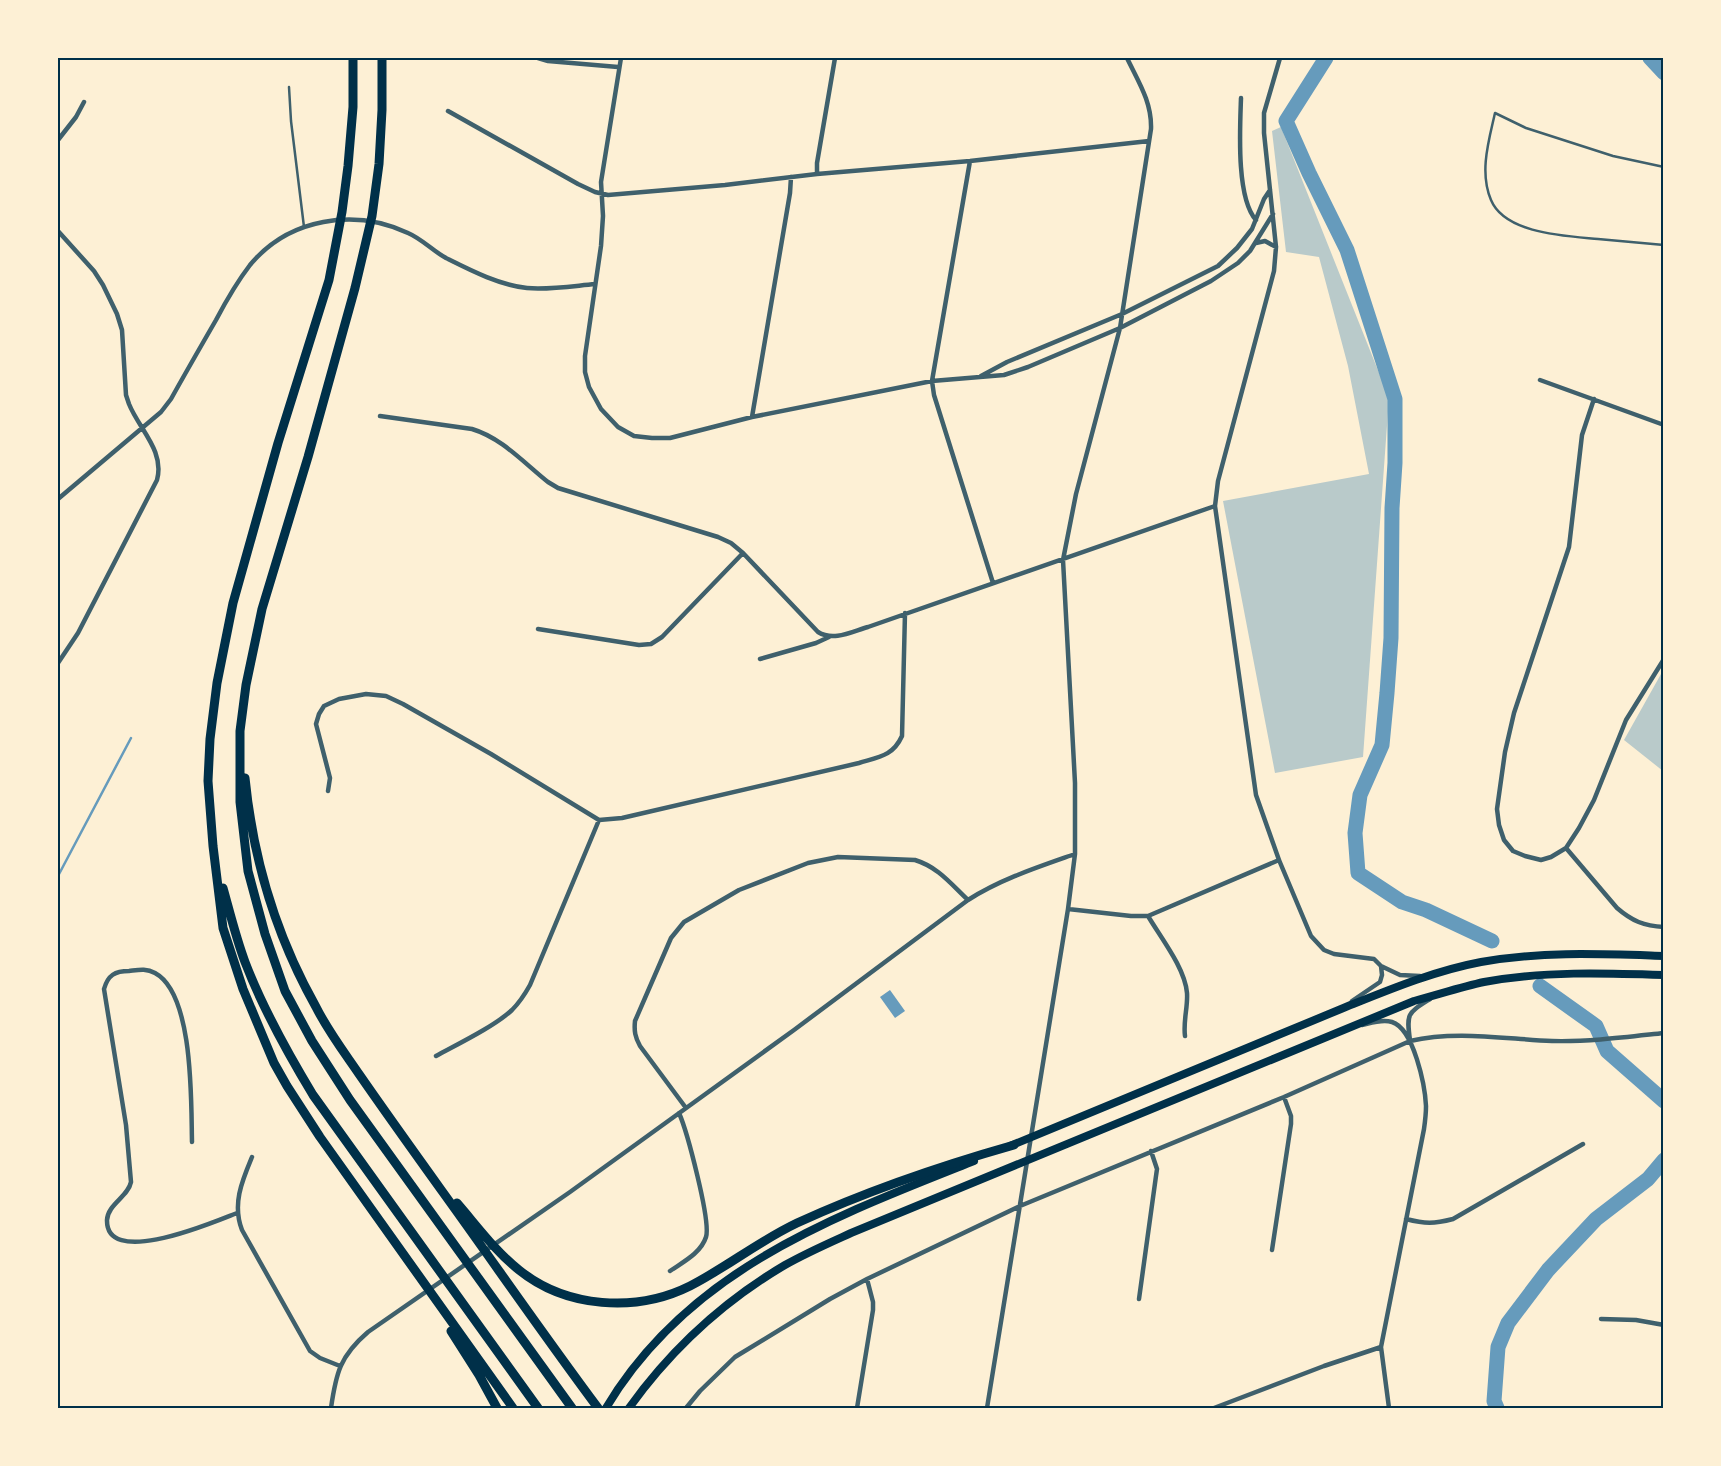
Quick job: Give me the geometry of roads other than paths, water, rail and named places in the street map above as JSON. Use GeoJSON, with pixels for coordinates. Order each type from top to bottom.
{"type":"FeatureCollection","features":[{"type":"Feature","properties":{"kind":"highway"},"geometry":{"type":"LineString","coordinates":[[353,58],[353,107],[348,166],[342,212],[329,280],[278,443],[233,603],[217,683],[210,739],[208,782],[213,846],[223,928],[243,989],[274,1063],[306,1118],[513,1408]]}},
{"type":"Feature","properties":{"kind":"highway"},"geometry":{"type":"LineString","coordinates":[[382,58],[383,102],[379,164],[372,216],[355,288],[308,457],[262,609],[246,686],[240,731],[240,802],[248,871],[265,934],[286,991],[312,1041],[350,1100],[572,1408]]}},
{"type":"Feature","properties":{"kind":"highway"},"geometry":{"type":"LineString","coordinates":[[240,731],[248,808],[259,862],[276,922],[303,983],[328,1030],[596,1406]]}},
{"type":"Feature","properties":{"kind":"highway"},"geometry":{"type":"LineString","coordinates":[[216,864],[245,961],[262,1002],[285,1048],[313,1095],[342,1137],[538,1408]]}},
{"type":"Feature","properties":{"kind":"highway"},"geometry":{"type":"LineString","coordinates":[[606,1408],[642,1359],[680,1318],[727,1280],[751,1264],[790,1240],[832,1220],[1341,1009],[1428,976],[1508,958],[1570,953],[1664,956]]}},
{"type":"Feature","properties":{"kind":"highway"},"geometry":{"type":"LineString","coordinates":[[629,1408],[673,1354],[724,1307],[761,1280],[802,1256],[851,1233],[1394,1009],[1436,995],[1483,982],[1572,973],[1664,975]]}},
{"type":"Feature","properties":{"kind":"highway"},"geometry":{"type":"LineString","coordinates":[[408,1144],[506,1260],[520,1271],[539,1284],[565,1295],[600,1302],[623,1303],[647,1301],[674,1293],[709,1275],[772,1236],[797,1223],[943,1166],[1014,1145]]}},
{"type":"Feature","properties":{"kind":"highway"},"geometry":{"type":"LineString","coordinates":[[437,1302],[451,1331],[497,1408]]}},
{"type":"Feature","properties":{"kind":"street"},"geometry":{"type":"LineString","coordinates":[[538,58],[618,67]]}},
{"type":"Feature","properties":{"kind":"street"},"geometry":{"type":"LineString","coordinates":[[621,58],[618,67],[601,182],[603,216],[601,246],[585,356],[585,372],[589,387],[601,409],[618,427],[634,436],[670,438],[752,417],[932,381],[1004,375],[1028,367],[1120,328],[1211,281],[1238,263],[1256,243],[1273,214]]}},
{"type":"Feature","properties":{"kind":"street"},"geometry":{"type":"LineString","coordinates":[[816,174],[835,58]]}},
{"type":"Feature","properties":{"kind":"street"},"geometry":{"type":"LineString","coordinates":[[987,1408],[1068,909],[1075,854],[1074,764],[1063,560],[1076,494],[1120,328],[1149,141],[1150,110],[1147,99],[1127,58]]}},
{"type":"Feature","properties":{"kind":"street"},"geometry":{"type":"LineString","coordinates":[[1280,58],[1264,113],[1264,133],[1276,247],[1274,271],[1218,481],[1215,506],[1256,795],[1279,860],[1317,944],[1324,950],[1334,954],[1374,959],[1381,966],[1400,976],[1428,976]]}},
{"type":"Feature","properties":{"kind":"street"},"geometry":{"type":"LineString","coordinates":[[1241,98],[1240,131],[1243,187],[1247,208],[1256,220]]}},
{"type":"Feature","properties":{"kind":"street"},"geometry":{"type":"LineString","coordinates":[[58,140],[76,117],[84,102]]}},
{"type":"Feature","properties":{"kind":"street"},"geometry":{"type":"LineString","coordinates":[[448,111],[578,184],[608,195],[970,161],[1149,141]]}},
{"type":"Feature","properties":{"kind":"street"},"geometry":{"type":"LineString","coordinates":[[970,161],[932,381],[934,395],[993,583]]}},
{"type":"Feature","properties":{"kind":"street"},"geometry":{"type":"LineString","coordinates":[[752,417],[790,193],[791,177]]}},
{"type":"Feature","properties":{"kind":"street"},"geometry":{"type":"LineString","coordinates":[[979,376],[1007,362],[1122,314],[1218,266],[1252,229],[1264,198],[1270,190]]}},
{"type":"Feature","properties":{"kind":"street"},"geometry":{"type":"LineString","coordinates":[[58,499],[161,412],[250,266],[264,251],[284,236],[304,227],[320,222],[351,218],[362,219],[410,233],[444,256],[473,271],[502,282],[526,288],[595,284]]}},
{"type":"Feature","properties":{"kind":"street"},"geometry":{"type":"LineString","coordinates":[[58,231],[94,271],[117,314],[122,330],[126,396],[132,413],[143,428],[157,455],[159,464],[157,480],[78,633],[58,663]]}},
{"type":"Feature","properties":{"kind":"street"},"geometry":{"type":"LineString","coordinates":[[1256,243],[1264,242],[1276,247]]}},
{"type":"Feature","properties":{"kind":"street"},"geometry":{"type":"LineString","coordinates":[[1540,380],[1664,426]]}},
{"type":"Feature","properties":{"kind":"street"},"geometry":{"type":"LineString","coordinates":[[1594,399],[1582,435],[1569,547],[1514,713],[1505,752],[1497,809],[1498,826],[1504,840],[1513,851],[1541,860],[1566,848],[1594,800],[1626,720],[1664,659]]}},
{"type":"Feature","properties":{"kind":"street"},"geometry":{"type":"LineString","coordinates":[[380,416],[472,429],[484,433],[494,438],[558,488],[718,537],[731,543],[742,552],[818,632],[829,637]]}},
{"type":"Feature","properties":{"kind":"street"},"geometry":{"type":"LineString","coordinates":[[760,659],[868,627],[1215,506]]}},
{"type":"Feature","properties":{"kind":"street"},"geometry":{"type":"LineString","coordinates":[[538,629],[639,645],[651,644],[662,637],[742,552]]}},
{"type":"Feature","properties":{"kind":"street"},"geometry":{"type":"LineString","coordinates":[[328,791],[330,778],[316,724],[319,714],[324,706],[339,699],[366,694],[386,696],[403,704],[491,754],[599,820],[622,818],[850,765],[888,754],[899,744],[902,736],[905,613]]}},
{"type":"Feature","properties":{"kind":"street"},"geometry":{"type":"LineString","coordinates":[[436,1056],[494,1023],[510,1012],[521,1000],[530,985],[599,820]]}},
{"type":"Feature","properties":{"kind":"street"},"geometry":{"type":"LineString","coordinates":[[1566,848],[1617,908],[1636,922],[1664,927]]}},
{"type":"Feature","properties":{"kind":"street"},"geometry":{"type":"LineString","coordinates":[[331,1408],[335,1382],[340,1366],[357,1342],[368,1332],[570,1192],[794,1030],[968,900],[1016,875],[1075,854]]}},
{"type":"Feature","properties":{"kind":"street"},"geometry":{"type":"LineString","coordinates":[[686,1108],[640,1046],[635,1037],[634,1029],[635,1021],[671,938],[684,922],[738,890],[808,862],[838,857],[915,860],[927,864],[939,872],[968,900]]}},
{"type":"Feature","properties":{"kind":"street"},"geometry":{"type":"LineString","coordinates":[[1068,909],[1148,916],[1279,860]]}},
{"type":"Feature","properties":{"kind":"street"},"geometry":{"type":"LineString","coordinates":[[1148,916],[1184,979],[1187,994],[1184,1024],[1185,1036]]}},
{"type":"Feature","properties":{"kind":"street"},"geometry":{"type":"LineString","coordinates":[[1341,1009],[1380,982],[1382,975],[1381,966]]}},
{"type":"Feature","properties":{"kind":"street"},"geometry":{"type":"LineString","coordinates":[[192,1142],[185,1031],[180,1011],[171,991],[164,980],[156,973],[146,970],[120,971],[112,974],[106,980],[104,989],[126,1125],[131,1182],[128,1190],[109,1212],[107,1218],[110,1230],[114,1236],[131,1242],[158,1240],[237,1213]]}},
{"type":"Feature","properties":{"kind":"street"},"geometry":{"type":"LineString","coordinates":[[1389,1408],[1381,1348],[1424,1130],[1426,1106],[1420,1068],[1410,1041],[1407,1024],[1412,1010],[1436,995]]}},
{"type":"Feature","properties":{"kind":"street"},"geometry":{"type":"LineString","coordinates":[[1348,1028],[1384,1020],[1390,1021],[1400,1027],[1410,1041]]}},
{"type":"Feature","properties":{"kind":"street"},"geometry":{"type":"LineString","coordinates":[[686,1408],[700,1391],[735,1357],[830,1299],[867,1280],[1020,1206],[1284,1098],[1410,1041],[1426,1037],[1468,1036],[1554,1041],[1664,1033]]}},
{"type":"Feature","properties":{"kind":"street"},"geometry":{"type":"LineString","coordinates":[[1272,1250],[1291,1124],[1291,1116],[1284,1098]]}},
{"type":"Feature","properties":{"kind":"street"},"geometry":{"type":"LineString","coordinates":[[670,1270],[693,1255],[702,1246],[708,1228],[688,1137],[679,1113]]}},
{"type":"Feature","properties":{"kind":"street"},"geometry":{"type":"LineString","coordinates":[[1406,1219],[1426,1224],[1453,1219],[1583,1144]]}},
{"type":"Feature","properties":{"kind":"street"},"geometry":{"type":"LineString","coordinates":[[1139,1299],[1157,1169],[1151,1151]]}},
{"type":"Feature","properties":{"kind":"street"},"geometry":{"type":"LineString","coordinates":[[252,1157],[241,1182],[237,1202],[237,1213],[245,1236],[310,1351],[320,1358],[340,1366]]}},
{"type":"Feature","properties":{"kind":"street"},"geometry":{"type":"LineString","coordinates":[[857,1408],[873,1310],[873,1302],[867,1280]]}},
{"type":"Feature","properties":{"kind":"street"},"geometry":{"type":"LineString","coordinates":[[1601,1319],[1636,1320],[1664,1325]]}},
{"type":"Feature","properties":{"kind":"street"},"geometry":{"type":"LineString","coordinates":[[1214,1408],[1324,1366],[1381,1348]]}},
{"type":"Feature","properties":{"kind":"lane"},"geometry":{"type":"LineString","coordinates":[[289,87],[291,121],[304,227]]}},
{"type":"Feature","properties":{"kind":"lane"},"geometry":{"type":"LineString","coordinates":[[1664,167],[1613,156],[1526,128],[1495,113],[1485,168],[1486,185],[1491,201],[1504,216],[1522,225],[1552,234],[1664,245]]}},
{"type":"Feature","properties":{"kind":"water"},"geometry":{"type":"Polygon","coordinates":[[[890,990],[905,1011],[895,1018],[880,997],[890,990]]]}},
{"type":"Feature","properties":{"kind":"waterway"},"geometry":{"type":"LineString","coordinates":[[1326,58],[1286,121],[1347,250],[1395,399],[1391,638],[1387,693],[1382,745],[1360,795],[1355,833],[1358,873],[1402,902],[1426,910],[1492,941]]}},
{"type":"Feature","properties":{"kind":"waterway"},"geometry":{"type":"LineString","coordinates":[[1650,58],[1664,73]]}},
{"type":"Feature","properties":{"kind":"waterway"},"geometry":{"type":"LineString","coordinates":[[58,876],[131,738]]}},
{"type":"Feature","properties":{"kind":"waterway"},"geometry":{"type":"LineString","coordinates":[[1540,986],[1596,1026],[1607,1051],[1664,1101]]}},
{"type":"Feature","properties":{"kind":"waterway"},"geometry":{"type":"LineString","coordinates":[[1497,1408],[1494,1401],[1498,1347],[1508,1323],[1548,1270],[1596,1219],[1648,1179],[1664,1160]]}}]}
